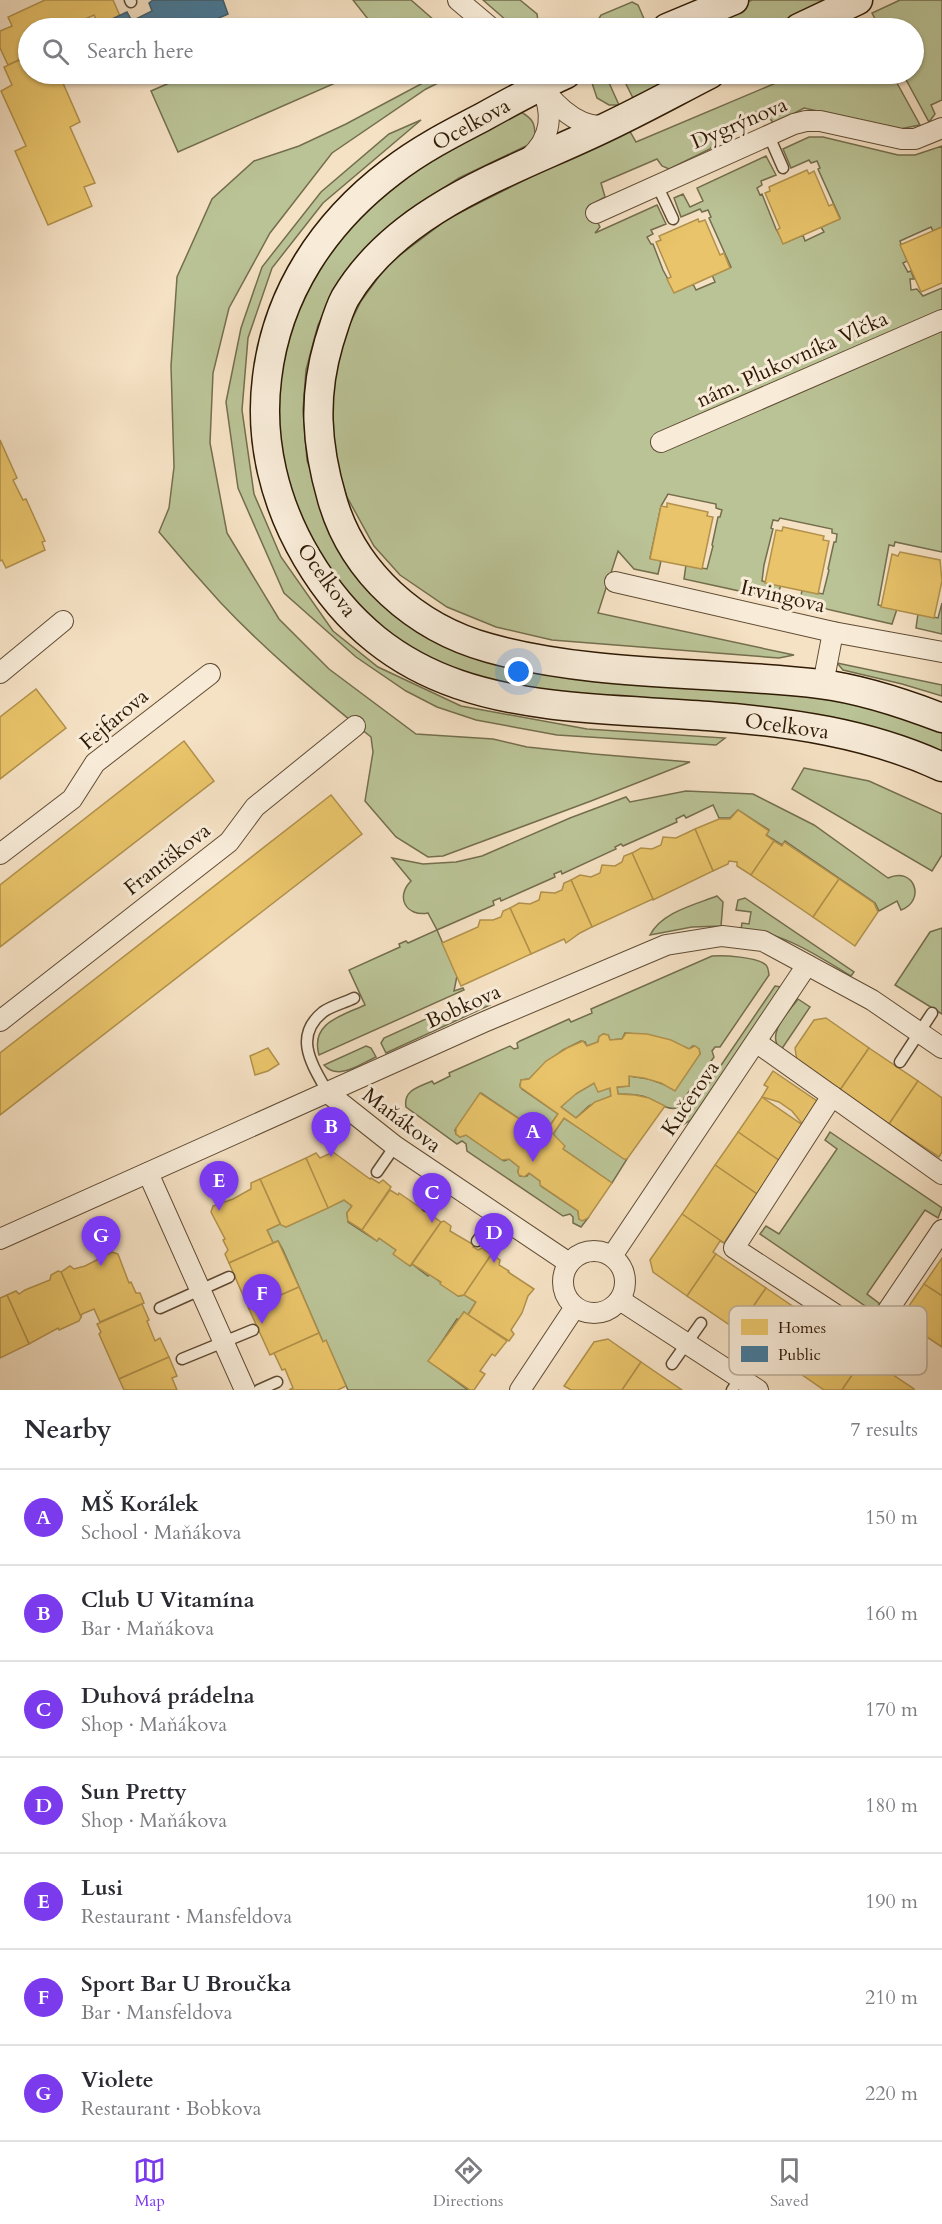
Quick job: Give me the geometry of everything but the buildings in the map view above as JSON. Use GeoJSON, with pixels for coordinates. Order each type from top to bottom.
{"type":"FeatureCollection","features":[{"type":"Feature","properties":{"kind":"street"},"geometry":{"type":"LineString","coordinates":[[458,0],[479,18]]}},
{"type":"Feature","properties":{"kind":"street"},"geometry":{"type":"LineString","coordinates":[[691,18],[734,0]]}},
{"type":"Feature","properties":{"kind":"street"},"geometry":{"type":"LineString","coordinates":[[820,18],[858,0]]}},
{"type":"Feature","properties":{"kind":"street","name":"Ocelkova"},"geometry":{"type":"LineString","coordinates":[[530,84],[392,170],[342,218],[320,245],[291,291],[278,324],[271,352],[266,389],[266,436],[277,490],[297,540],[310,563],[327,589],[369,633],[420,668],[476,691],[552,706],[710,716],[790,724],[868,740],[913,754],[942,767]]}},
{"type":"Feature","properties":{"kind":"street"},"geometry":{"type":"LineString","coordinates":[[506,173],[532,156],[546,139],[550,120],[549,108],[538,84]]}},
{"type":"Feature","properties":{"kind":"street"},"geometry":{"type":"LineString","coordinates":[[540,84],[571,117],[579,122],[597,127],[613,124]]}},
{"type":"Feature","properties":{"kind":"street","name":"Ocelkova"},"geometry":{"type":"LineString","coordinates":[[691,84],[613,124],[464,193],[424,218],[361,275],[344,300],[321,369],[318,422],[325,474],[334,507],[350,543],[378,580],[412,611],[449,633],[489,648],[534,659],[823,684],[868,694],[942,718]]}},
{"type":"Feature","properties":{"kind":"street","name":"Dygrýnova"},"geometry":{"type":"LineString","coordinates":[[596,213],[806,121],[820,121],[902,140],[915,139],[942,128]]}},
{"type":"Feature","properties":{"kind":"street","name":"nám. Plukovníka Vlčka"},"geometry":{"type":"LineString","coordinates":[[661,442],[942,321]]}},
{"type":"Feature","properties":{"kind":"street","name":"Irvingova"},"geometry":{"type":"LineString","coordinates":[[615,582],[833,632],[942,652]]}},
{"type":"Feature","properties":{"kind":"street"},"geometry":{"type":"LineString","coordinates":[[0,673],[63,621]]}},
{"type":"Feature","properties":{"kind":"street"},"geometry":{"type":"LineString","coordinates":[[823,684],[833,632]]}},
{"type":"Feature","properties":{"kind":"street","name":"Fejfarova"},"geometry":{"type":"LineString","coordinates":[[0,854],[72,799],[95,763],[210,674]]}},
{"type":"Feature","properties":{"kind":"street","name":"Františkova"},"geometry":{"type":"LineString","coordinates":[[0,1021],[229,842],[255,807],[355,726]]}},
{"type":"Feature","properties":{"kind":"street","name":"Bobkova"},"geometry":{"type":"LineString","coordinates":[[0,1239],[484,1022],[666,945],[722,936],[763,941],[872,1000],[942,1048]]}},
{"type":"Feature","properties":{"kind":"street","name":"Kučerova"},"geometry":{"type":"LineString","coordinates":[[612,1256],[807,964]]}},
{"type":"Feature","properties":{"kind":"street"},"geometry":{"type":"LineString","coordinates":[[756,1042],[942,1174]]}},
{"type":"Feature","properties":{"kind":"street","name":"Maňákova"},"geometry":{"type":"LineString","coordinates":[[327,1093],[394,1146],[568,1263]]}},
{"type":"Feature","properties":{"kind":"street"},"geometry":{"type":"LineString","coordinates":[[823,1306],[734,1248],[832,1096]]}},
{"type":"Feature","properties":{"kind":"street"},"geometry":{"type":"LineString","coordinates":[[148,1173],[245,1390]]}},
{"type":"Feature","properties":{"kind":"street"},"geometry":{"type":"LineString","coordinates":[[891,1306],[942,1230]]}},
{"type":"Feature","properties":{"kind":"street"},"geometry":{"type":"LineString","coordinates":[[593,1250],[612,1256],[624,1271],[626,1281],[620,1300],[604,1312],[584,1312],[575,1307],[568,1301],[562,1282],[568,1263],[583,1252],[593,1250]]}},
{"type":"Feature","properties":{"kind":"street"},"geometry":{"type":"LineString","coordinates":[[620,1300],[687,1342],[736,1384],[758,1390]]}},
{"type":"Feature","properties":{"kind":"street"},"geometry":{"type":"LineString","coordinates":[[520,1390],[575,1307]]}},
{"type":"Feature","properties":{"kind":"lane"},"geometry":{"type":"LineString","coordinates":[[768,136],[783,168]]}},
{"type":"Feature","properties":{"kind":"lane"},"geometry":{"type":"LineString","coordinates":[[657,185],[673,219]]}},
{"type":"Feature","properties":{"kind":"lane"},"geometry":{"type":"LineString","coordinates":[[327,1093],[312,1064],[306,1043],[310,1027],[324,1012],[354,998]]}},
{"type":"Feature","properties":{"kind":"lane"},"geometry":{"type":"LineString","coordinates":[[900,1062],[932,1013]]}},
{"type":"Feature","properties":{"kind":"lane"},"geometry":{"type":"LineString","coordinates":[[377,1172],[394,1146]]}},
{"type":"Feature","properties":{"kind":"lane"},"geometry":{"type":"LineString","coordinates":[[427,1206],[444,1180]]}},
{"type":"Feature","properties":{"kind":"lane"},"geometry":{"type":"LineString","coordinates":[[477,1241],[496,1215]]}},
{"type":"Feature","properties":{"kind":"lane"},"geometry":{"type":"LineString","coordinates":[[160,1308],[229,1277]]}},
{"type":"Feature","properties":{"kind":"lane"},"geometry":{"type":"LineString","coordinates":[[672,1364],[701,1323]]}},
{"type":"Feature","properties":{"kind":"lane"},"geometry":{"type":"LineString","coordinates":[[182,1359],[253,1330]]}},
{"type":"Feature","properties":{"kind":"lane"},"geometry":{"type":"LineString","coordinates":[[259,1390],[277,1382]]}},
{"type":"Feature","properties":{"kind":"green space"},"geometry":{"type":"Polygon","coordinates":[[[353,0],[411,0],[432,18],[367,18],[353,0]]]}},
{"type":"Feature","properties":{"kind":"green space"},"geometry":{"type":"Polygon","coordinates":[[[483,0],[520,0],[537,14],[538,18],[504,18],[483,0]]]}},
{"type":"Feature","properties":{"kind":"green space"},"geometry":{"type":"Polygon","coordinates":[[[752,0],[843,0],[804,18],[710,18],[752,0]]]}},
{"type":"Feature","properties":{"kind":"green space"},"geometry":{"type":"Polygon","coordinates":[[[900,0],[942,0],[942,100],[931,105],[935,114],[929,122],[908,84],[924,84],[924,18],[875,18],[872,13],[900,0]]]}},
{"type":"Feature","properties":{"kind":"green space"},"geometry":{"type":"Polygon","coordinates":[[[632,2],[638,5],[644,18],[599,18],[601,15],[632,2]]]}},
{"type":"Feature","properties":{"kind":"green space"},"geometry":{"type":"Polygon","coordinates":[[[167,84],[333,84],[178,152],[151,91],[167,84]]]}},
{"type":"Feature","properties":{"kind":"green space"},"geometry":{"type":"Polygon","coordinates":[[[421,84],[436,84],[332,153],[270,233],[229,308],[213,373],[210,443],[227,533],[279,619],[329,669],[416,734],[493,739],[527,747],[690,762],[443,856],[428,857],[396,837],[365,801],[373,752],[371,737],[312,689],[256,638],[220,602],[159,532],[169,508],[174,467],[171,366],[177,277],[212,199],[254,161],[299,146],[421,84]]]}},
{"type":"Feature","properties":{"kind":"green space"},"geometry":{"type":"Polygon","coordinates":[[[592,84],[610,84],[619,105],[609,105],[597,98],[592,84]]]}},
{"type":"Feature","properties":{"kind":"green space"},"geometry":{"type":"Polygon","coordinates":[[[626,84],[664,84],[633,98],[626,84]]]}},
{"type":"Feature","properties":{"kind":"green space"},"geometry":{"type":"Polygon","coordinates":[[[773,84],[897,84],[920,125],[900,129],[804,108],[774,124],[763,109],[711,134],[715,142],[710,149],[669,169],[662,166],[657,159],[601,183],[605,197],[589,206],[600,227],[595,233],[657,205],[666,224],[651,230],[653,234],[647,237],[653,244],[675,292],[693,284],[696,290],[715,282],[712,275],[731,267],[709,218],[711,217],[708,210],[702,212],[700,209],[681,217],[674,198],[683,194],[690,207],[703,201],[697,188],[766,156],[776,175],[761,181],[762,185],[757,188],[760,195],[762,194],[784,243],[803,235],[805,241],[824,232],[821,227],[840,218],[818,169],[820,168],[817,161],[811,163],[809,160],[791,168],[783,149],[809,137],[823,137],[898,155],[915,155],[942,146],[942,227],[933,231],[931,227],[900,241],[907,261],[903,263],[908,272],[911,271],[914,279],[910,279],[911,290],[917,289],[923,296],[942,288],[942,552],[895,542],[894,546],[889,545],[878,605],[897,609],[892,624],[800,603],[802,590],[823,594],[834,542],[836,542],[837,534],[832,533],[832,529],[780,518],[778,521],[773,520],[762,581],[781,585],[776,599],[684,579],[686,565],[707,569],[718,517],[722,510],[716,508],[716,504],[668,494],[661,506],[650,558],[661,561],[658,574],[634,569],[618,551],[598,613],[794,655],[779,658],[552,640],[496,627],[447,607],[400,575],[374,546],[347,497],[332,449],[333,373],[345,334],[361,301],[388,264],[449,218],[628,128],[636,142],[773,84]]]}},
{"type":"Feature","properties":{"kind":"green space"},"geometry":{"type":"Polygon","coordinates":[[[521,112],[531,119],[534,128],[535,137],[528,145],[459,178],[406,212],[365,248],[338,285],[318,325],[306,370],[303,410],[307,460],[325,517],[432,634],[800,686],[942,725],[942,760],[503,692],[428,664],[349,607],[292,513],[272,396],[298,291],[341,232],[386,187],[501,117],[521,112]]]}},
{"type":"Feature","properties":{"kind":"green space"},"geometry":{"type":"Polygon","coordinates":[[[421,120],[323,203],[272,268],[248,338],[242,410],[254,494],[281,557],[333,631],[378,667],[461,706],[587,729],[725,738],[716,745],[557,735],[476,720],[437,707],[406,691],[356,657],[284,593],[238,488],[226,402],[241,328],[262,267],[321,192],[389,134],[421,120]]]}},
{"type":"Feature","properties":{"kind":"green space"},"geometry":{"type":"Polygon","coordinates":[[[942,603],[942,634],[916,628],[918,614],[938,618],[942,603]]]}},
{"type":"Feature","properties":{"kind":"green space"},"geometry":{"type":"Polygon","coordinates":[[[837,663],[942,685],[942,696],[843,670],[837,663]]]}},
{"type":"Feature","properties":{"kind":"green space"},"geometry":{"type":"Polygon","coordinates":[[[804,768],[869,781],[942,814],[942,855],[932,871],[792,789],[804,768]]]}},
{"type":"Feature","properties":{"kind":"green space"},"geometry":{"type":"Polygon","coordinates":[[[686,791],[753,794],[814,825],[888,878],[897,876],[911,880],[915,893],[909,906],[901,910],[897,901],[879,911],[875,903],[785,841],[782,845],[766,835],[769,830],[738,810],[730,818],[719,818],[713,805],[686,818],[684,815],[676,819],[677,822],[623,846],[621,844],[615,847],[616,849],[562,874],[561,871],[554,874],[555,877],[501,901],[500,898],[493,901],[494,905],[437,930],[428,913],[414,912],[405,904],[404,893],[411,881],[392,858],[423,864],[456,862],[482,856],[626,797],[630,802],[686,791]]]}},
{"type":"Feature","properties":{"kind":"green space"},"geometry":{"type":"Polygon","coordinates":[[[717,896],[723,902],[721,926],[692,927],[650,935],[662,920],[670,915],[717,896]]]}},
{"type":"Feature","properties":{"kind":"green space"},"geometry":{"type":"Polygon","coordinates":[[[745,898],[854,972],[851,976],[785,940],[741,929],[742,923],[749,924],[751,912],[736,910],[738,900],[745,898]]]}},
{"type":"Feature","properties":{"kind":"green space"},"geometry":{"type":"Polygon","coordinates":[[[942,928],[942,1014],[895,985],[930,932],[942,928]]]}},
{"type":"Feature","properties":{"kind":"green space"},"geometry":{"type":"Polygon","coordinates":[[[437,930],[457,976],[454,991],[463,988],[464,990],[319,1055],[317,1044],[323,1028],[338,1017],[365,1005],[349,970],[400,947],[399,944],[406,941],[408,943],[437,930]]]}},
{"type":"Feature","properties":{"kind":"green space"},"geometry":{"type":"Polygon","coordinates":[[[712,956],[732,956],[762,962],[768,968],[769,975],[720,1047],[715,1047],[712,1051],[714,1057],[677,1108],[668,1108],[642,1096],[618,1094],[617,1087],[629,1086],[629,1076],[649,1079],[665,1085],[700,1054],[699,1049],[693,1046],[689,1049],[642,1035],[625,1033],[622,1039],[610,1040],[608,1035],[603,1034],[599,1037],[598,1042],[587,1046],[581,1041],[563,1050],[529,1079],[521,1080],[522,1089],[558,1114],[547,1130],[532,1123],[530,1126],[481,1093],[455,1130],[460,1137],[466,1135],[504,1161],[509,1159],[519,1167],[520,1176],[527,1176],[529,1173],[540,1181],[541,1186],[578,1211],[579,1219],[588,1218],[581,1227],[573,1223],[573,1217],[570,1214],[563,1216],[467,1151],[466,1144],[462,1141],[457,1144],[406,1107],[409,1093],[417,1087],[432,1081],[434,1084],[450,1076],[449,1073],[510,1046],[514,1049],[518,1048],[517,1043],[520,1041],[569,1019],[571,1022],[592,1013],[591,1009],[712,956]]]}},
{"type":"Feature","properties":{"kind":"green space"},"geometry":{"type":"Polygon","coordinates":[[[775,986],[781,987],[691,1120],[679,1127],[775,986]]]}},
{"type":"Feature","properties":{"kind":"green space"},"geometry":{"type":"Polygon","coordinates":[[[481,994],[485,996],[490,1005],[386,1053],[381,1043],[384,1038],[481,994]]]}},
{"type":"Feature","properties":{"kind":"green space"},"geometry":{"type":"Polygon","coordinates":[[[798,999],[810,1007],[781,1050],[777,1044],[777,1031],[784,1017],[798,999]]]}},
{"type":"Feature","properties":{"kind":"green space"},"geometry":{"type":"Polygon","coordinates":[[[366,1046],[371,1048],[376,1057],[356,1067],[336,1071],[324,1065],[366,1046]]]}},
{"type":"Feature","properties":{"kind":"green space"},"geometry":{"type":"Polygon","coordinates":[[[594,1083],[610,1088],[611,1096],[589,1106],[576,1118],[561,1107],[572,1096],[594,1083]]]}},
{"type":"Feature","properties":{"kind":"green space"},"geometry":{"type":"Polygon","coordinates":[[[564,1118],[627,1159],[612,1183],[563,1149],[553,1134],[564,1118]]]}},
{"type":"Feature","properties":{"kind":"green space"},"geometry":{"type":"Polygon","coordinates":[[[830,1132],[942,1208],[938,1218],[925,1210],[867,1294],[880,1304],[878,1306],[865,1306],[760,1234],[766,1226],[779,1234],[837,1149],[825,1140],[830,1132]]]}},
{"type":"Feature","properties":{"kind":"green space"},"geometry":{"type":"Polygon","coordinates":[[[344,1200],[352,1206],[347,1213],[348,1222],[377,1241],[379,1238],[396,1250],[394,1254],[410,1266],[412,1264],[428,1276],[430,1274],[458,1296],[465,1295],[476,1302],[468,1315],[464,1312],[459,1320],[457,1319],[429,1361],[468,1390],[348,1390],[326,1341],[323,1342],[283,1250],[278,1241],[273,1243],[267,1230],[280,1224],[286,1227],[344,1200]]]}},
{"type":"Feature","properties":{"kind":"place","name":"Club U Vitamína"},"geometry":{"type":"Point","coordinates":[331,1157]}},
{"type":"Feature","properties":{"kind":"place","name":"MŠ Korálek"},"geometry":{"type":"Point","coordinates":[533,1162]}},
{"type":"Feature","properties":{"kind":"place","name":"Lusi"},"geometry":{"type":"Point","coordinates":[219,1211]}},
{"type":"Feature","properties":{"kind":"place","name":"Duhová prádelna"},"geometry":{"type":"Point","coordinates":[432,1223]}},
{"type":"Feature","properties":{"kind":"place","name":"Sun Pretty"},"geometry":{"type":"Point","coordinates":[494,1263]}},
{"type":"Feature","properties":{"kind":"place","name":"Violete"},"geometry":{"type":"Point","coordinates":[101,1266]}},
{"type":"Feature","properties":{"kind":"place","name":"Sport Bar U Broučka"},"geometry":{"type":"Point","coordinates":[262,1324]}}]}
